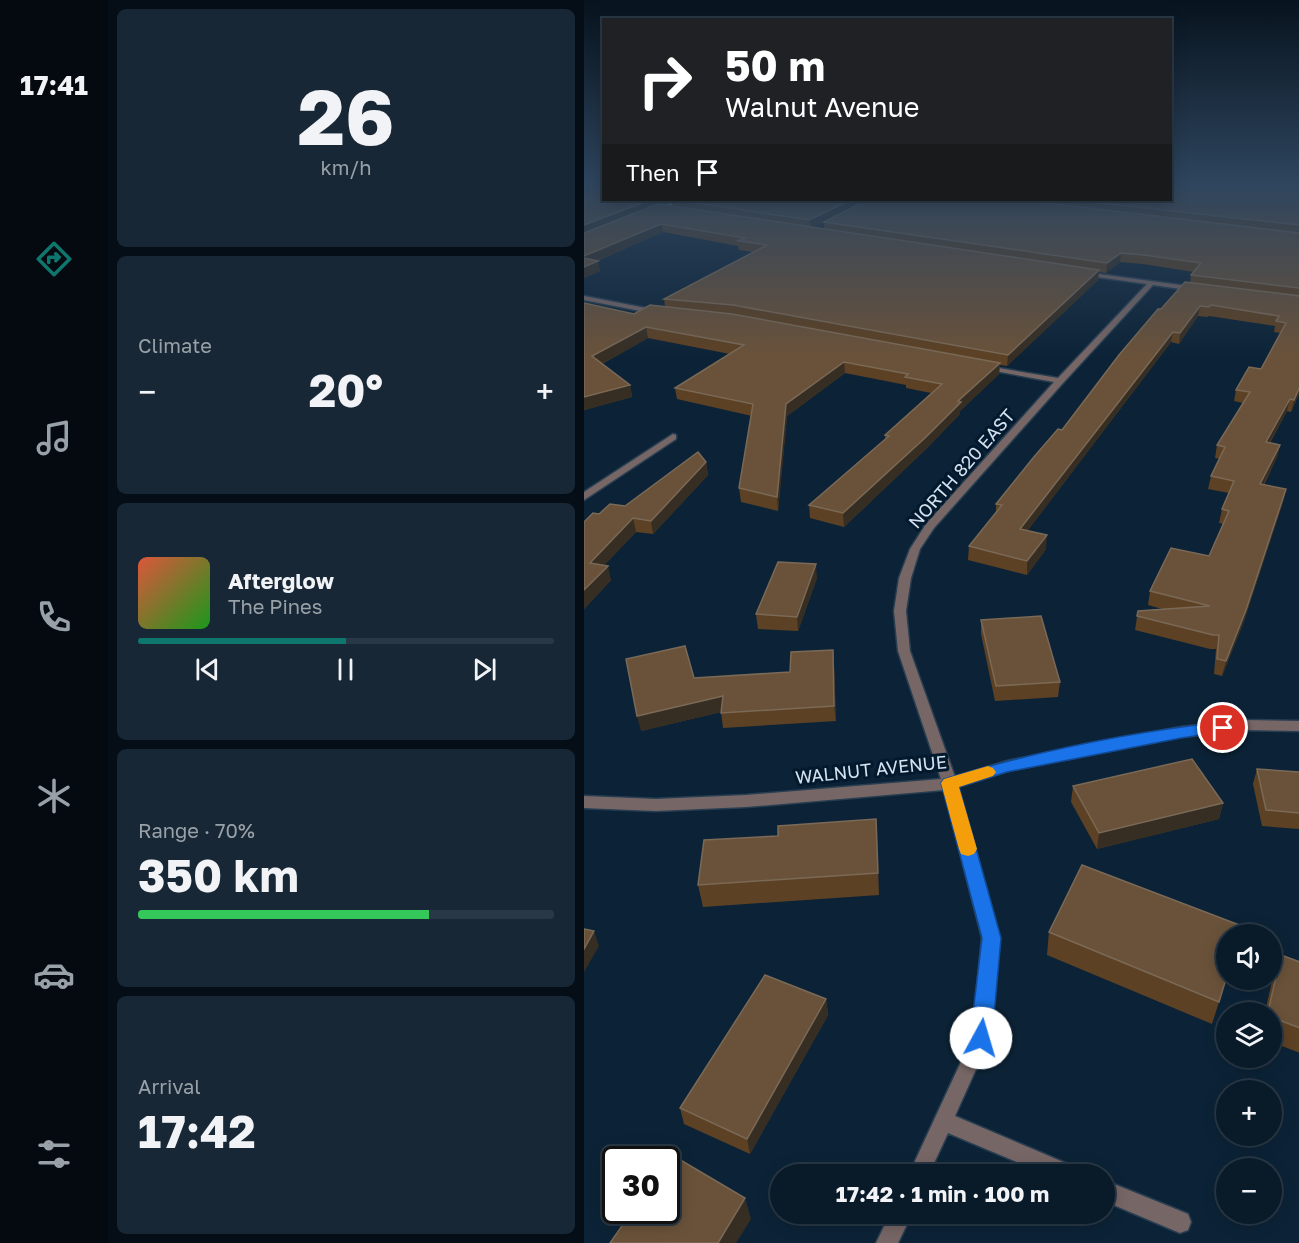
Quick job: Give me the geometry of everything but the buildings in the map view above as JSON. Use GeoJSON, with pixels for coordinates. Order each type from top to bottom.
{"type":"FeatureCollection","features":[{"type":"Feature","properties":{"kind":"street"},"geometry":{"type":"LineString","coordinates":[[1081,273],[1204,290]]}},
{"type":"Feature","properties":{"kind":"street","name":"NORTH 820 EAST"},"geometry":{"type":"LineString","coordinates":[[924,1164],[945,1122],[981,1038],[991,938],[950,783],[904,651],[900,611],[905,578],[915,549],[930,526],[1151,284]]}},
{"type":"Feature","properties":{"kind":"street"},"geometry":{"type":"LineString","coordinates":[[584,298],[665,313]]}},
{"type":"Feature","properties":{"kind":"street"},"geometry":{"type":"LineString","coordinates":[[980,366],[1060,381]]}},
{"type":"Feature","properties":{"kind":"street"},"geometry":{"type":"LineString","coordinates":[[584,497],[673,437]]}},
{"type":"Feature","properties":{"kind":"street","name":"WALNUT AVENUE"},"geometry":{"type":"LineString","coordinates":[[584,802],[656,805],[746,801],[950,783],[1007,766],[1181,732],[1244,725],[1300,726]]}},
{"type":"Feature","properties":{"kind":"street"},"geometry":{"type":"LineString","coordinates":[[945,1122],[1044,1164]]}},
{"type":"Feature","properties":{"kind":"street"},"geometry":{"type":"LineString","coordinates":[[1115,1195],[1180,1222]]}},
{"type":"Feature","properties":{"kind":"street"},"geometry":{"type":"LineString","coordinates":[[887,1243],[896,1224]]}},
{"type":"Feature","properties":{"kind":"slow traffic"},"geometry":{"type":"LineString","coordinates":[[968,849],[950,783],[988,772]]}},
{"type":"Feature","properties":{"kind":"route"},"geometry":{"type":"LineString","coordinates":[[981,1038],[991,938],[950,783],[1007,766],[1181,732],[1223,728]]}}]}
